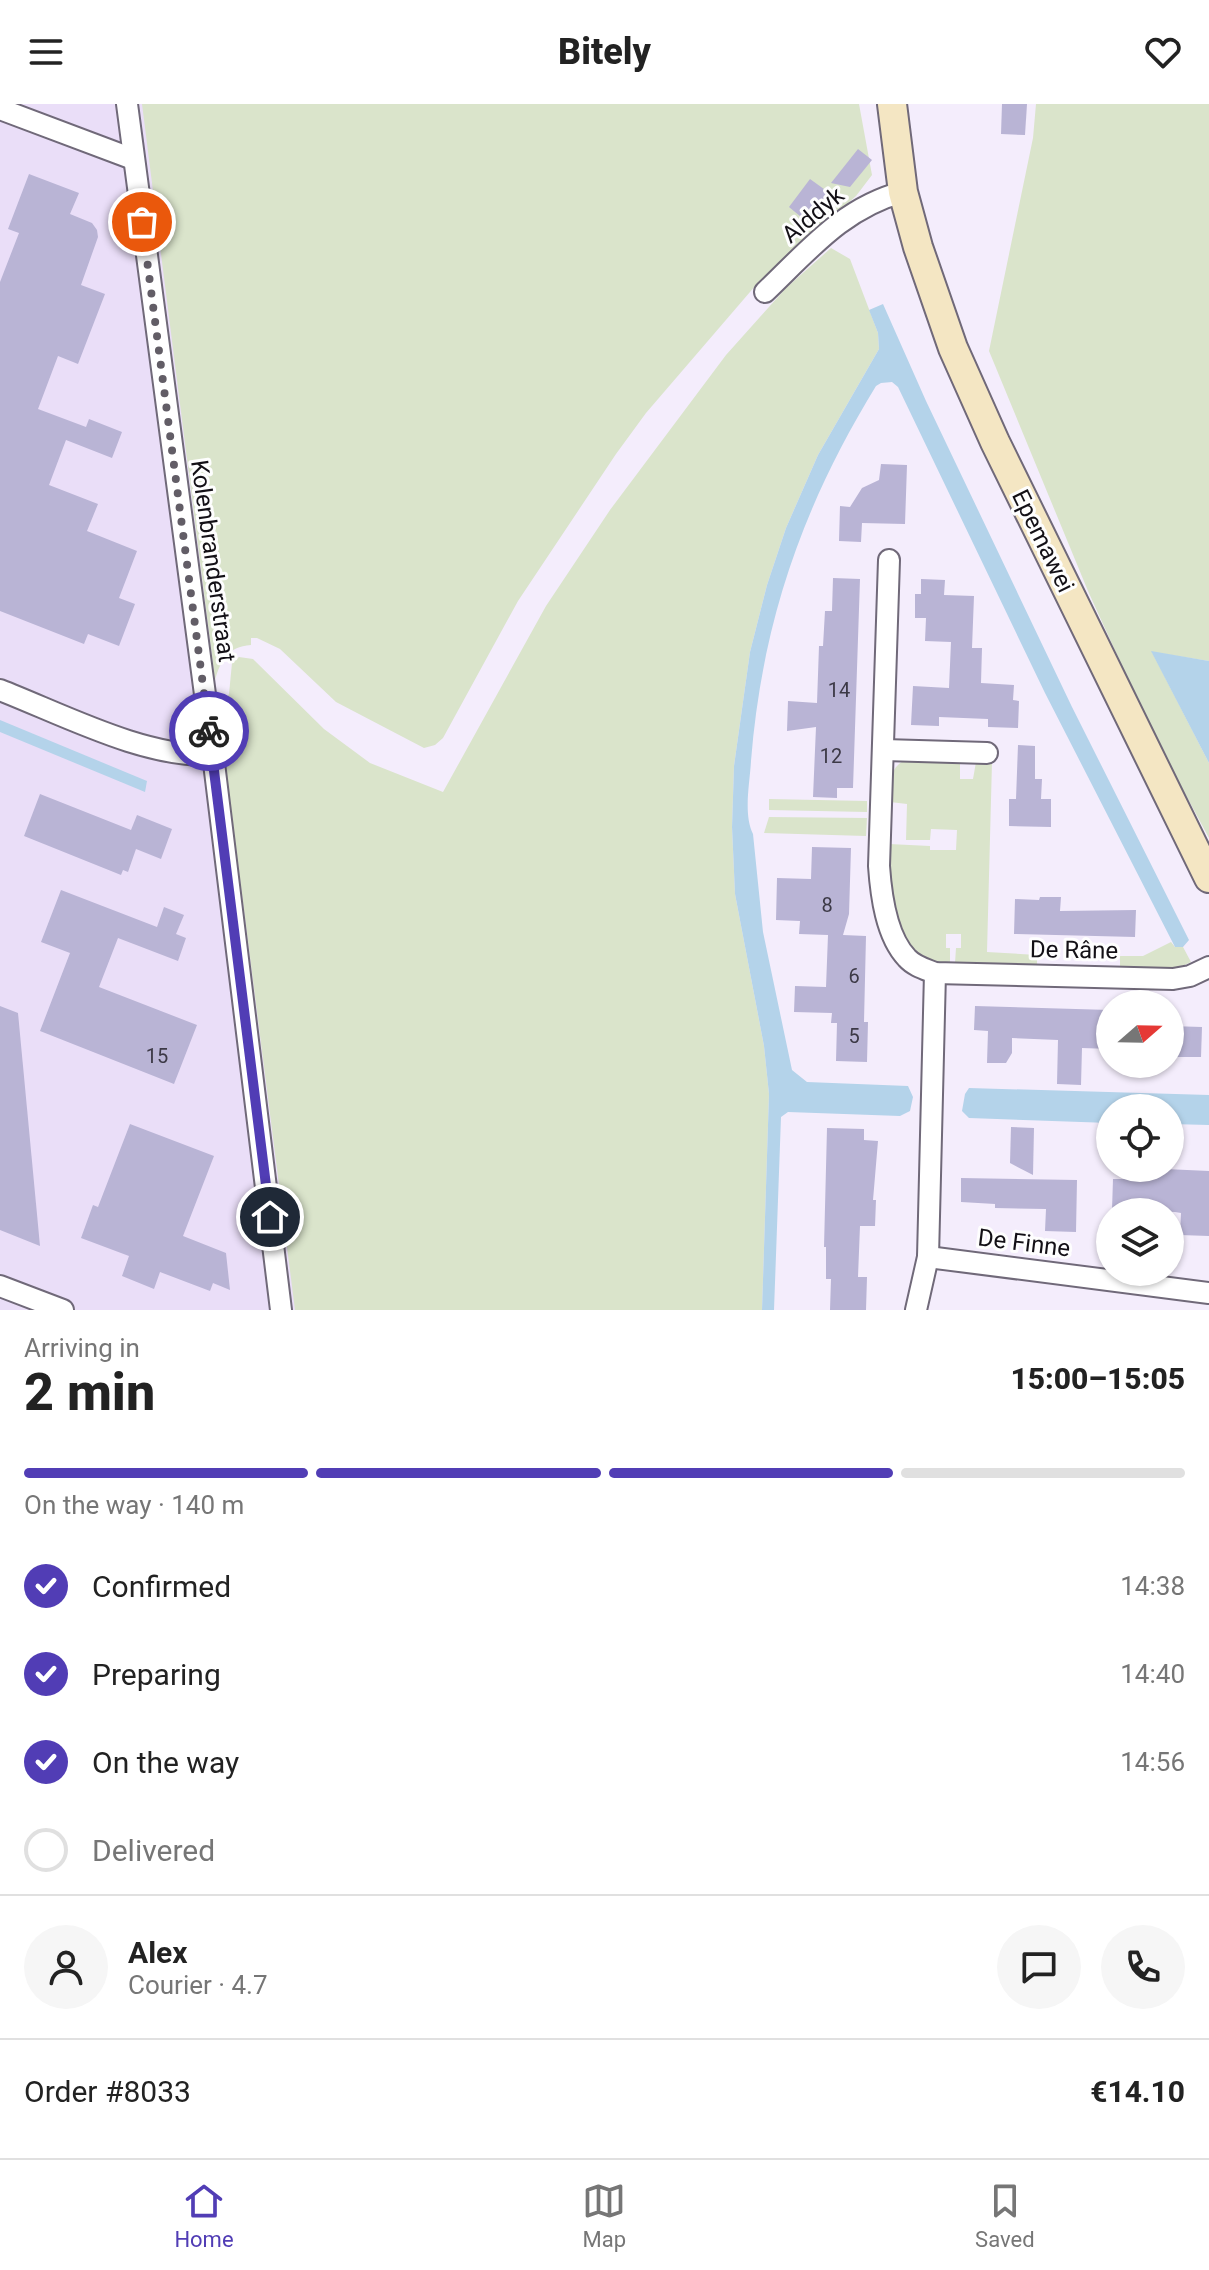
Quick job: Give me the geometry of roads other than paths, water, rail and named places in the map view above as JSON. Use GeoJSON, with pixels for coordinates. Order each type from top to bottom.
{"type":"FeatureCollection","features":[{"type":"Feature","properties":{"kind":"street","name":"Kolenbranderstraat"},"geometry":{"type":"LineString","coordinates":[[127,104],[213,755],[281,1310]]}},
{"type":"Feature","properties":{"kind":"street","name":"Epemawei"},"geometry":{"type":"LineString","coordinates":[[892,104],[903,192],[935,300],[989,429],[1209,878]]}},
{"type":"Feature","properties":{"kind":"street"},"geometry":{"type":"LineString","coordinates":[[0,109],[133,159]]}},
{"type":"Feature","properties":{"kind":"street","name":"Alddyk"},"geometry":{"type":"LineString","coordinates":[[765,292],[853,212],[870,202],[903,192]]}},
{"type":"Feature","properties":{"kind":"street"},"geometry":{"type":"LineString","coordinates":[[889,560],[879,866],[881,892],[897,941],[906,957],[918,967],[935,973],[928,1257],[916,1310]]}},
{"type":"Feature","properties":{"kind":"street"},"geometry":{"type":"LineString","coordinates":[[0,690],[150,748],[185,756],[213,755]]}},
{"type":"Feature","properties":{"kind":"street"},"geometry":{"type":"LineString","coordinates":[[884,750],[987,753]]}},
{"type":"Feature","properties":{"kind":"street","name":"De Râne"},"geometry":{"type":"LineString","coordinates":[[935,973],[1173,979],[1190,976],[1209,967]]}},
{"type":"Feature","properties":{"kind":"street","name":"De Finne"},"geometry":{"type":"LineString","coordinates":[[928,1257],[1209,1293]]}},
{"type":"Feature","properties":{"kind":"street"},"geometry":{"type":"LineString","coordinates":[[0,1286],[63,1310]]}},
{"type":"Feature","properties":{"kind":"water"},"geometry":{"type":"Polygon","coordinates":[[[883,304],[1072,707],[1189,940],[1183,947],[1175,947],[1045,693],[898,387],[892,382],[881,383],[876,386],[827,475],[790,566],[765,660],[748,808],[763,932],[792,1070],[807,1082],[908,1086],[913,1097],[910,1111],[900,1116],[788,1112],[781,1117],[774,1310],[762,1310],[769,1094],[764,1046],[735,894],[732,827],[734,766],[750,652],[767,585],[786,528],[818,455],[879,349],[878,333],[869,310],[883,304]]]}},
{"type":"Feature","properties":{"kind":"water"},"geometry":{"type":"Polygon","coordinates":[[[1151,651],[1209,661],[1209,763],[1151,651]]]}},
{"type":"Feature","properties":{"kind":"water"},"geometry":{"type":"Polygon","coordinates":[[[0,720],[147,781],[145,792],[0,732],[0,720]]]}},
{"type":"Feature","properties":{"kind":"water"},"geometry":{"type":"Polygon","coordinates":[[[969,1088],[1175,1094],[1096,1094],[1096,1123],[969,1118],[962,1111],[969,1088]]]}},
{"type":"Feature","properties":{"kind":"water"},"geometry":{"type":"Polygon","coordinates":[[[1184,1094],[1209,1095],[1209,1125],[1184,1124],[1184,1094]]]}}]}
